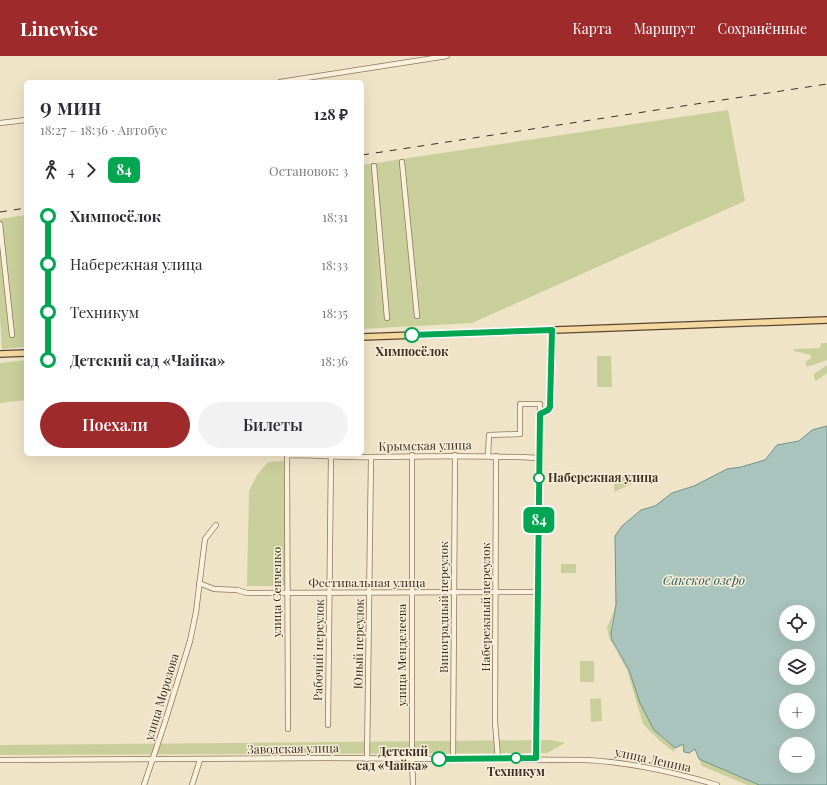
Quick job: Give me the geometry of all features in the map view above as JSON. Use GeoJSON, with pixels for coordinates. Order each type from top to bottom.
{"type":"FeatureCollection","features":[{"type":"Feature","properties":{"kind":"main road"},"geometry":{"type":"LineString","coordinates":[[364,337],[827,320]]}},
{"type":"Feature","properties":{"kind":"main road"},"geometry":{"type":"LineString","coordinates":[[1,354],[24,353]]}},
{"type":"Feature","properties":{"kind":"street"},"geometry":{"type":"LineString","coordinates":[[293,80],[447,56]]}},
{"type":"Feature","properties":{"kind":"street"},"geometry":{"type":"LineString","coordinates":[[0,124],[24,120]]}},
{"type":"Feature","properties":{"kind":"street"},"geometry":{"type":"LineString","coordinates":[[402,162],[417,316]]}},
{"type":"Feature","properties":{"kind":"street"},"geometry":{"type":"LineString","coordinates":[[374,166],[387,318]]}},
{"type":"Feature","properties":{"kind":"street"},"geometry":{"type":"LineString","coordinates":[[0,224],[12,335]]}},
{"type":"Feature","properties":{"kind":"street"},"geometry":{"type":"LineString","coordinates":[[540,414],[548,410],[550,407],[552,330]]}},
{"type":"Feature","properties":{"kind":"street"},"geometry":{"type":"LineString","coordinates":[[488,456],[488,435],[520,434],[520,404],[540,404],[536,758]]}},
{"type":"Feature","properties":{"kind":"street","name":"улица Менделеева"},"geometry":{"type":"LineString","coordinates":[[412,455],[413,785]]}},
{"type":"Feature","properties":{"kind":"street","name":"Крымская улица"},"geometry":{"type":"LineString","coordinates":[[351,456],[455,455],[540,458]]}},
{"type":"Feature","properties":{"kind":"street","name":"Виноградный переулок"},"geometry":{"type":"LineString","coordinates":[[453,759],[455,455]]}},
{"type":"Feature","properties":{"kind":"street","name":"улица Сенченко"},"geometry":{"type":"LineString","coordinates":[[287,456],[288,729]]}},
{"type":"Feature","properties":{"kind":"street","name":"Рабочий переулок"},"geometry":{"type":"LineString","coordinates":[[328,725],[331,456]]}},
{"type":"Feature","properties":{"kind":"street","name":"Набережный переулок"},"geometry":{"type":"LineString","coordinates":[[496,456],[496,722],[498,759]]}},
{"type":"Feature","properties":{"kind":"street","name":"Юный переулок"},"geometry":{"type":"LineString","coordinates":[[367,759],[371,457]]}},
{"type":"Feature","properties":{"kind":"street","name":"улица Морозова"},"geometry":{"type":"LineString","coordinates":[[144,785],[190,641],[205,538],[216,525]]}},
{"type":"Feature","properties":{"kind":"street","name":"Фестивальная улица"},"geometry":{"type":"LineString","coordinates":[[199,583],[214,589],[237,590],[248,593],[537,592]]}},
{"type":"Feature","properties":{"kind":"street","name":"Заводская улица"},"geometry":{"type":"LineString","coordinates":[[0,760],[536,758],[585,760]]}},
{"type":"Feature","properties":{"kind":"street"},"geometry":{"type":"LineString","coordinates":[[192,785],[200,760]]}},
{"type":"Feature","properties":{"kind":"street","name":"улица Ленина"},"geometry":{"type":"LineString","coordinates":[[585,760],[627,764],[667,771],[717,785]]}},
{"type":"Feature","properties":{"kind":"green space"},"geometry":{"type":"Polygon","coordinates":[[[728,110],[745,201],[472,323],[364,329],[364,165],[728,110]]]}},
{"type":"Feature","properties":{"kind":"green space"},"geometry":{"type":"Polygon","coordinates":[[[24,215],[24,347],[2,349],[0,319],[0,219],[24,215]]]}},
{"type":"Feature","properties":{"kind":"green space"},"geometry":{"type":"Polygon","coordinates":[[[821,343],[827,343],[827,360],[807,367],[805,362],[811,358],[811,355],[794,351],[794,349],[820,348],[821,343]]]}},
{"type":"Feature","properties":{"kind":"green space"},"geometry":{"type":"Polygon","coordinates":[[[597,356],[611,356],[612,387],[597,387],[597,356]]]}},
{"type":"Feature","properties":{"kind":"green space"},"geometry":{"type":"Polygon","coordinates":[[[24,360],[24,400],[0,403],[0,363],[24,360]]]}},
{"type":"Feature","properties":{"kind":"green space"},"geometry":{"type":"Polygon","coordinates":[[[827,365],[827,373],[816,381],[814,379],[814,374],[827,365]]]}},
{"type":"Feature","properties":{"kind":"green space"},"geometry":{"type":"Polygon","coordinates":[[[285,461],[285,586],[247,586],[249,491],[257,475],[268,462],[285,461]]]}},
{"type":"Feature","properties":{"kind":"green space"},"geometry":{"type":"Polygon","coordinates":[[[615,474],[638,477],[638,481],[614,492],[615,474]]]}},
{"type":"Feature","properties":{"kind":"green space"},"geometry":{"type":"Polygon","coordinates":[[[561,564],[576,564],[576,573],[561,573],[561,564]]]}},
{"type":"Feature","properties":{"kind":"green space"},"geometry":{"type":"Polygon","coordinates":[[[616,605],[611,628],[612,640],[629,671],[645,713],[656,731],[675,748],[674,752],[660,741],[643,724],[627,670],[609,638],[607,628],[616,605]]]}},
{"type":"Feature","properties":{"kind":"green space"},"geometry":{"type":"Polygon","coordinates":[[[580,661],[594,661],[594,682],[580,682],[580,661]]]}},
{"type":"Feature","properties":{"kind":"green space"},"geometry":{"type":"Polygon","coordinates":[[[601,698],[602,721],[591,722],[590,699],[601,698]]]}},
{"type":"Feature","properties":{"kind":"green space"},"geometry":{"type":"Polygon","coordinates":[[[551,740],[565,743],[547,753],[0,755],[0,745],[551,740]]]}},
{"type":"Feature","properties":{"kind":"green space"},"geometry":{"type":"Polygon","coordinates":[[[699,759],[759,785],[747,785],[702,766],[699,759]]]}},
{"type":"Feature","properties":{"kind":"water","name":"Сакское озеро"},"geometry":{"type":"Polygon","coordinates":[[[827,426],[827,785],[759,785],[699,759],[695,749],[689,753],[684,752],[683,744],[675,748],[654,730],[640,703],[629,670],[612,640],[611,633],[616,605],[615,536],[622,526],[641,510],[655,506],[672,493],[694,486],[727,469],[741,467],[765,460],[777,445],[799,441],[812,430],[827,426]]]}},
{"type":"Feature","properties":{"kind":"railway"},"geometry":{"type":"LineString","coordinates":[[364,155],[827,84]]}},
{"type":"Feature","properties":{"kind":"railway"},"geometry":{"type":"LineString","coordinates":[[0,212],[24,208]]}},
{"type":"Feature","properties":{"kind":"bus line","name":"84"},"geometry":{"type":"LineString","coordinates":[[412,335],[552,330],[550,407],[548,410],[540,414],[536,758],[439,759]]}},
{"type":"Feature","properties":{"kind":"place","name":"Химпосёлок"},"geometry":{"type":"Point","coordinates":[412,335]}},
{"type":"Feature","properties":{"kind":"place","name":"Набережная улица"},"geometry":{"type":"Point","coordinates":[539,478]}},
{"type":"Feature","properties":{"kind":"place","name":"Техникум"},"geometry":{"type":"Point","coordinates":[516,758]}},
{"type":"Feature","properties":{"kind":"place","name":"Детский сад «Чайка»"},"geometry":{"type":"Point","coordinates":[439,759]}}]}
